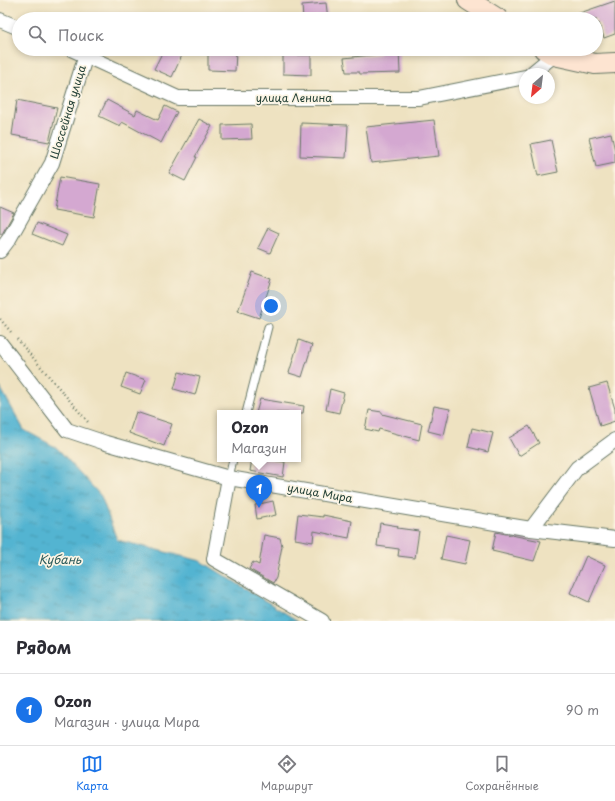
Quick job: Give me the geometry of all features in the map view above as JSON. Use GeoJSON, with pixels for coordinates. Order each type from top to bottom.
{"type":"FeatureCollection","features":[{"type":"Feature","properties":{"kind":"street"},"geometry":{"type":"LineString","coordinates":[[468,0],[487,12]]}},
{"type":"Feature","properties":{"kind":"street"},"geometry":{"type":"LineString","coordinates":[[0,20],[12,25]]}},
{"type":"Feature","properties":{"kind":"street","name":"Шоссейная улица"},"geometry":{"type":"LineString","coordinates":[[0,251],[9,239],[52,163],[86,56]]}},
{"type":"Feature","properties":{"kind":"street","name":"улица Ленина"},"geometry":{"type":"LineString","coordinates":[[88,56],[178,98],[419,98],[519,78]]}},
{"type":"Feature","properties":{"kind":"street"},"geometry":{"type":"LineString","coordinates":[[536,68],[546,56]]}},
{"type":"Feature","properties":{"kind":"street"},"geometry":{"type":"LineString","coordinates":[[564,56],[595,64],[615,63]]}},
{"type":"Feature","properties":{"kind":"street","name":"улица Мира"},"geometry":{"type":"LineString","coordinates":[[0,343],[67,430],[106,443],[229,478],[531,529],[615,539]]}},
{"type":"Feature","properties":{"kind":"street"},"geometry":{"type":"LineString","coordinates":[[531,529],[577,468],[615,440]]}},
{"type":"Feature","properties":{"kind":"street"},"geometry":{"type":"LineString","coordinates":[[229,478],[214,559],[322,621]]}},
{"type":"Feature","properties":{"kind":"lane"},"geometry":{"type":"LineString","coordinates":[[247,410],[268,327]]}},
{"type":"Feature","properties":{"kind":"lane"},"geometry":{"type":"LineString","coordinates":[[229,478],[233,462]]}},
{"type":"Feature","properties":{"kind":"path"},"geometry":{"type":"LineString","coordinates":[[0,319],[106,443]]}},
{"type":"Feature","properties":{"kind":"water","name":"Кубань"},"geometry":{"type":"Polygon","coordinates":[[[0,387],[24,430],[57,448],[101,496],[117,540],[201,561],[298,621],[0,621],[0,387]]]}},
{"type":"Feature","properties":{"kind":"building"},"geometry":{"type":"Polygon","coordinates":[[[615,1],[615,34],[604,38],[603,12],[583,12],[615,1]]]}},
{"type":"Feature","properties":{"kind":"building"},"geometry":{"type":"Polygon","coordinates":[[[326,3],[327,12],[302,12],[302,5],[326,3]]]}},
{"type":"Feature","properties":{"kind":"building"},"geometry":{"type":"Polygon","coordinates":[[[160,56],[182,56],[172,77],[154,69],[160,56]]]}},
{"type":"Feature","properties":{"kind":"building"},"geometry":{"type":"Polygon","coordinates":[[[208,56],[236,56],[235,71],[208,70],[208,56]]]}},
{"type":"Feature","properties":{"kind":"building"},"geometry":{"type":"Polygon","coordinates":[[[283,56],[311,56],[311,75],[283,74],[283,56]]]}},
{"type":"Feature","properties":{"kind":"building"},"geometry":{"type":"Polygon","coordinates":[[[362,56],[399,56],[400,73],[360,74],[359,72],[346,72],[344,58],[362,56]]]}},
{"type":"Feature","properties":{"kind":"building"},"geometry":{"type":"Polygon","coordinates":[[[17,100],[57,108],[49,142],[12,135],[17,100]]]}},
{"type":"Feature","properties":{"kind":"building"},"geometry":{"type":"Polygon","coordinates":[[[107,100],[135,115],[137,110],[158,120],[165,106],[177,112],[161,143],[122,122],[120,126],[99,116],[107,100]]]}},
{"type":"Feature","properties":{"kind":"building"},"geometry":{"type":"Polygon","coordinates":[[[199,119],[212,126],[195,157],[197,157],[185,181],[169,173],[199,119]]]}},
{"type":"Feature","properties":{"kind":"building"},"geometry":{"type":"Polygon","coordinates":[[[434,120],[439,156],[371,163],[366,127],[434,120]]]}},
{"type":"Feature","properties":{"kind":"building"},"geometry":{"type":"Polygon","coordinates":[[[301,123],[348,125],[346,158],[300,156],[301,123]]]}},
{"type":"Feature","properties":{"kind":"building"},"geometry":{"type":"Polygon","coordinates":[[[251,124],[252,139],[222,140],[222,125],[251,124]]]}},
{"type":"Feature","properties":{"kind":"building"},"geometry":{"type":"Polygon","coordinates":[[[611,133],[615,151],[615,163],[596,167],[589,138],[611,133]]]}},
{"type":"Feature","properties":{"kind":"building"},"geometry":{"type":"Polygon","coordinates":[[[551,140],[558,172],[538,176],[531,144],[551,140]]]}},
{"type":"Feature","properties":{"kind":"building"},"geometry":{"type":"Polygon","coordinates":[[[60,177],[100,184],[94,217],[54,210],[60,177]]]}},
{"type":"Feature","properties":{"kind":"building"},"geometry":{"type":"Polygon","coordinates":[[[0,207],[14,213],[2,234],[0,234],[0,207]]]}},
{"type":"Feature","properties":{"kind":"building"},"geometry":{"type":"Polygon","coordinates":[[[37,223],[67,235],[62,246],[32,234],[37,223]]]}},
{"type":"Feature","properties":{"kind":"building"},"geometry":{"type":"Polygon","coordinates":[[[268,228],[279,233],[270,253],[258,248],[268,228]]]}},
{"type":"Feature","properties":{"kind":"building"},"geometry":{"type":"Polygon","coordinates":[[[252,272],[272,279],[259,318],[238,311],[252,272]]]}},
{"type":"Feature","properties":{"kind":"building"},"geometry":{"type":"Polygon","coordinates":[[[299,340],[312,345],[302,377],[289,373],[299,340]]]}},
{"type":"Feature","properties":{"kind":"building"},"geometry":{"type":"Polygon","coordinates":[[[179,372],[200,377],[195,395],[174,389],[179,372]]]}},
{"type":"Feature","properties":{"kind":"building"},"geometry":{"type":"Polygon","coordinates":[[[126,373],[146,380],[140,394],[121,387],[126,373]]]}},
{"type":"Feature","properties":{"kind":"building"},"geometry":{"type":"Polygon","coordinates":[[[607,383],[615,409],[615,421],[600,426],[589,388],[607,383]]]}},
{"type":"Feature","properties":{"kind":"building"},"geometry":{"type":"Polygon","coordinates":[[[330,389],[344,393],[339,413],[326,410],[330,389]]]}},
{"type":"Feature","properties":{"kind":"building"},"geometry":{"type":"Polygon","coordinates":[[[260,399],[304,406],[303,413],[301,413],[301,410],[257,410],[260,399]]]}},
{"type":"Feature","properties":{"kind":"building"},"geometry":{"type":"Polygon","coordinates":[[[434,406],[450,409],[444,435],[428,431],[434,406]]]}},
{"type":"Feature","properties":{"kind":"building"},"geometry":{"type":"Polygon","coordinates":[[[369,410],[382,412],[382,414],[422,424],[419,440],[379,429],[378,432],[365,429],[369,410]]]}},
{"type":"Feature","properties":{"kind":"building"},"geometry":{"type":"Polygon","coordinates":[[[136,412],[172,424],[164,446],[129,433],[136,412]]]}},
{"type":"Feature","properties":{"kind":"building"},"geometry":{"type":"Polygon","coordinates":[[[529,426],[539,443],[519,456],[509,438],[529,426]]]}},
{"type":"Feature","properties":{"kind":"building"},"geometry":{"type":"Polygon","coordinates":[[[472,428],[493,433],[488,452],[468,447],[472,428]]]}},
{"type":"Feature","properties":{"kind":"building"},"geometry":{"type":"Polygon","coordinates":[[[252,462],[285,462],[283,477],[250,471],[252,462]]]}},
{"type":"Feature","properties":{"kind":"building"},"geometry":{"type":"Polygon","coordinates":[[[273,501],[276,515],[257,519],[255,505],[273,501]]]}},
{"type":"Feature","properties":{"kind":"building"},"geometry":{"type":"Polygon","coordinates":[[[298,514],[323,517],[323,515],[352,521],[349,538],[314,531],[313,542],[295,539],[298,514]]]}},
{"type":"Feature","properties":{"kind":"building"},"geometry":{"type":"Polygon","coordinates":[[[380,523],[398,526],[397,528],[419,531],[415,558],[398,556],[399,549],[377,546],[380,523]]]}},
{"type":"Feature","properties":{"kind":"building"},"geometry":{"type":"Polygon","coordinates":[[[496,532],[541,541],[534,561],[492,551],[496,532]]]}},
{"type":"Feature","properties":{"kind":"building"},"geometry":{"type":"Polygon","coordinates":[[[264,535],[280,538],[282,546],[276,578],[273,583],[249,569],[253,562],[259,565],[264,535]]]}},
{"type":"Feature","properties":{"kind":"building"},"geometry":{"type":"Polygon","coordinates":[[[446,535],[470,540],[465,564],[441,559],[446,535]]]}},
{"type":"Feature","properties":{"kind":"building"},"geometry":{"type":"Polygon","coordinates":[[[586,556],[605,565],[589,602],[570,593],[586,556]]]}},
{"type":"Feature","properties":{"kind":"place","name":"Ozon"},"geometry":{"type":"Point","coordinates":[259,508]}}]}
